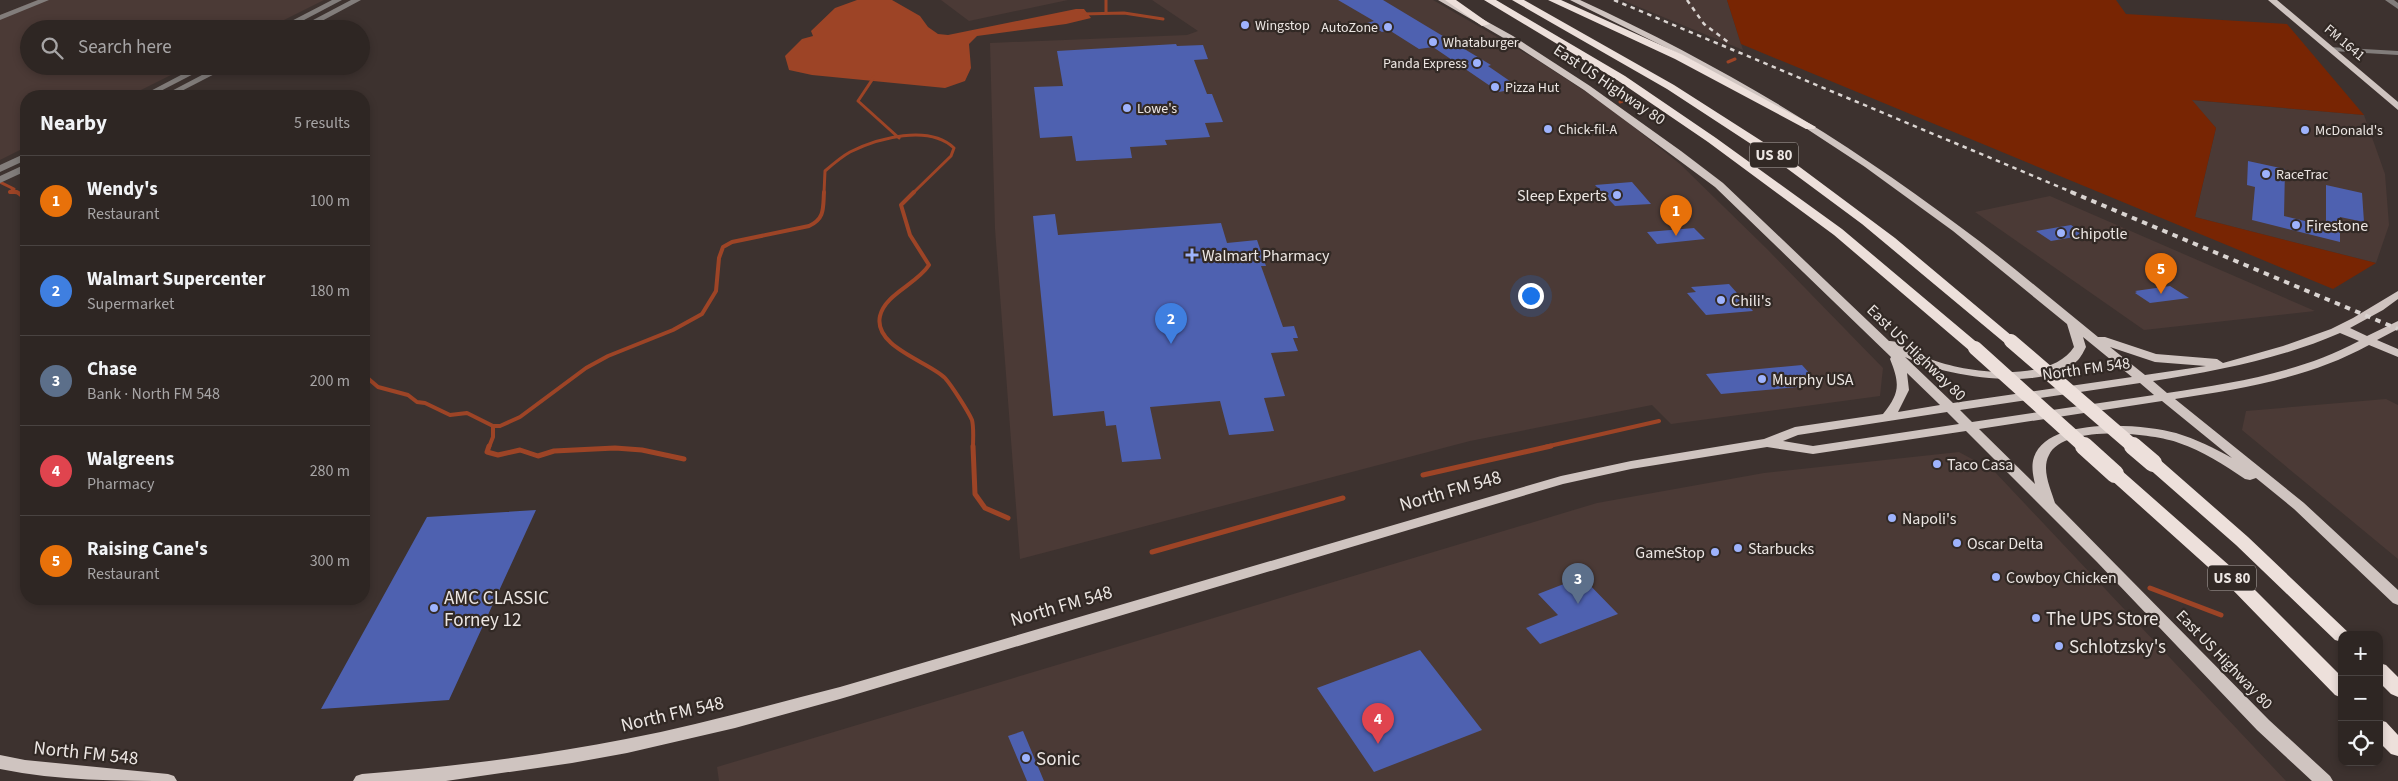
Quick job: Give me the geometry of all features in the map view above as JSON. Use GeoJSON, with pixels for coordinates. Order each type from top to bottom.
{"type":"FeatureCollection","features":[{"type":"Feature","properties":{"kind":"highway"},"geometry":{"type":"LineString","coordinates":[[1450,0],[1485,24]]}},
{"type":"Feature","properties":{"kind":"highway","name":"US 80"},"geometry":{"type":"LineString","coordinates":[[1488,0],[1620,78],[1712,140],[1838,232],[1975,348],[2234,579],[2338,686]]}},
{"type":"Feature","properties":{"kind":"highway","name":"US 80"},"geometry":{"type":"LineString","coordinates":[[1517,0],[1644,71],[1817,184],[1931,273],[2011,340],[2242,541],[2338,631]]}},
{"type":"Feature","properties":{"kind":"highway"},"geometry":{"type":"LineString","coordinates":[[1553,0],[1672,54],[1810,128]]}},
{"type":"Feature","properties":{"kind":"highway"},"geometry":{"type":"LineString","coordinates":[[2383,674],[2398,689]]}},
{"type":"Feature","properties":{"kind":"highway"},"geometry":{"type":"LineString","coordinates":[[2383,732],[2398,748]]}},
{"type":"Feature","properties":{"kind":"main road","name":"East US Highway 80"},"geometry":{"type":"LineString","coordinates":[[1442,0],[1485,24],[1618,109],[1704,173],[1893,352],[2049,506],[2263,725],[2324,781]]}},
{"type":"Feature","properties":{"kind":"main road"},"geometry":{"type":"LineString","coordinates":[[1574,0],[1712,68],[1859,159],[1957,229],[2299,506],[2398,599]]}},
{"type":"Feature","properties":{"kind":"main road","name":"FM 1641"},"geometry":{"type":"LineString","coordinates":[[2272,0],[2398,107]]}},
{"type":"Feature","properties":{"kind":"main road","name":"North FM 548"},"geometry":{"type":"LineString","coordinates":[[362,781],[436,778],[580,754],[735,721],[849,690],[1561,480],[1631,465],[1767,443],[1795,431],[2200,371],[2235,363],[2341,329],[2367,316],[2398,294]]}},
{"type":"Feature","properties":{"kind":"main road"},"geometry":{"type":"LineString","coordinates":[[1872,332],[1910,355],[1946,368],[1979,374],[2014,374],[2052,369],[2076,358],[2080,347],[2072,323]]}},
{"type":"Feature","properties":{"kind":"main road","name":"North FM 548"},"geometry":{"type":"LineString","coordinates":[[1767,443],[1813,450],[2166,398],[2267,380],[2314,365],[2369,341],[2398,324]]}},
{"type":"Feature","properties":{"kind":"main road"},"geometry":{"type":"LineString","coordinates":[[2341,329],[2398,353]]}},
{"type":"Feature","properties":{"kind":"main road"},"geometry":{"type":"LineString","coordinates":[[2088,335],[2122,349],[2155,358],[2235,363]]}},
{"type":"Feature","properties":{"kind":"main road"},"geometry":{"type":"LineString","coordinates":[[1886,417],[1901,399],[1904,378],[1893,352]]}},
{"type":"Feature","properties":{"kind":"main road"},"geometry":{"type":"LineString","coordinates":[[2049,506],[2043,487],[2040,465],[2044,451],[2050,445],[2066,437],[2121,429],[2159,433],[2202,447],[2299,506]]}},
{"type":"Feature","properties":{"kind":"main road","name":"North FM 548"},"geometry":{"type":"LineString","coordinates":[[0,762],[25,767],[168,781]]}},
{"type":"Feature","properties":{"kind":"street"},"geometry":{"type":"LineString","coordinates":[[0,18],[45,0]]}},
{"type":"Feature","properties":{"kind":"street"},"geometry":{"type":"LineString","coordinates":[[298,20],[338,0]]}},
{"type":"Feature","properties":{"kind":"street"},"geometry":{"type":"LineString","coordinates":[[318,20],[357,0]]}},
{"type":"Feature","properties":{"kind":"street"},"geometry":{"type":"LineString","coordinates":[[2389,0],[2398,7]]}},
{"type":"Feature","properties":{"kind":"street"},"geometry":{"type":"LineString","coordinates":[[2332,49],[2398,53]]}},
{"type":"Feature","properties":{"kind":"street"},"geometry":{"type":"LineString","coordinates":[[157,90],[187,75]]}},
{"type":"Feature","properties":{"kind":"street"},"geometry":{"type":"LineString","coordinates":[[178,90],[208,75]]}},
{"type":"Feature","properties":{"kind":"street"},"geometry":{"type":"LineString","coordinates":[[0,169],[20,159]]}},
{"type":"Feature","properties":{"kind":"street"},"geometry":{"type":"LineString","coordinates":[[0,180],[20,170]]}},
{"type":"Feature","properties":{"kind":"shaded area"},"geometry":{"type":"Polygon","coordinates":[[[37,0],[324,0],[284,20],[20,20],[20,75],[171,75],[141,90],[20,90],[20,150],[0,160],[0,15],[37,0]]]}},
{"type":"Feature","properties":{"kind":"shaded area"},"geometry":{"type":"Polygon","coordinates":[[[857,0],[892,0],[920,16],[928,27],[938,34],[948,35],[1076,9],[1084,9],[1091,18],[1066,24],[977,36],[969,44],[971,68],[965,81],[945,88],[812,75],[789,70],[785,56],[802,39],[813,36],[811,31],[835,8],[857,0]]]}},
{"type":"Feature","properties":{"kind":"shaded area"},"geometry":{"type":"Polygon","coordinates":[[[941,0],[1068,0],[969,21],[941,0]]]}},
{"type":"Feature","properties":{"kind":"shaded area"},"geometry":{"type":"Polygon","coordinates":[[[1152,0],[1433,0],[1537,60],[1606,105],[1680,164],[1767,249],[1883,368],[1880,396],[1671,424],[1652,405],[1470,441],[1020,559],[995,229],[990,43],[1187,35],[1198,31],[1152,0]]]}},
{"type":"Feature","properties":{"kind":"shaded area"},"geometry":{"type":"Polygon","coordinates":[[[1622,0],[1727,0],[1743,50],[1622,0]]]}},
{"type":"Feature","properties":{"kind":"shaded area"},"geometry":{"type":"Polygon","coordinates":[[[1727,0],[2116,0],[2126,14],[2287,24],[2364,115],[2192,100],[2216,128],[2195,217],[2376,263],[2333,289],[1741,44],[1727,0]]]}},
{"type":"Feature","properties":{"kind":"shaded area"},"geometry":{"type":"Polygon","coordinates":[[[2191,100],[2364,115],[2385,174],[2389,225],[2376,263],[2195,217],[2216,128],[2191,100]]]}},
{"type":"Feature","properties":{"kind":"shaded area"},"geometry":{"type":"Polygon","coordinates":[[[2050,196],[2315,311],[2144,330],[1975,212],[2050,196]]]}},
{"type":"Feature","properties":{"kind":"shaded area"},"geometry":{"type":"Polygon","coordinates":[[[2386,399],[2398,405],[2398,559],[2242,430],[2246,411],[2386,399]]]}},
{"type":"Feature","properties":{"kind":"shaded area"},"geometry":{"type":"Polygon","coordinates":[[[1959,452],[1994,471],[2286,781],[719,781],[717,767],[1597,503],[1764,473],[1959,452]]]}},
{"type":"Feature","properties":{"kind":"building"},"geometry":{"type":"Polygon","coordinates":[[[1338,0],[1383,0],[1491,65],[1488,66],[1520,88],[1499,92],[1433,47],[1419,49],[1389,30],[1382,32],[1367,23],[1374,21],[1338,0]]]}},
{"type":"Feature","properties":{"kind":"building","name":"Lowe's"},"geometry":{"type":"Polygon","coordinates":[[[1176,44],[1177,46],[1203,45],[1208,59],[1194,60],[1207,94],[1212,94],[1223,122],[1205,123],[1210,137],[1165,140],[1167,145],[1130,147],[1132,158],[1076,161],[1072,136],[1040,138],[1034,87],[1063,86],[1057,51],[1176,44]]]}},
{"type":"Feature","properties":{"kind":"building"},"geometry":{"type":"Polygon","coordinates":[[[2248,161],[2285,169],[2284,216],[2326,226],[2326,185],[2362,193],[2364,222],[2340,217],[2340,242],[2252,220],[2255,187],[2247,185],[2248,161]]]}},
{"type":"Feature","properties":{"kind":"building","name":"Sleep Experts"},"geometry":{"type":"Polygon","coordinates":[[[1632,182],[1651,204],[1615,206],[1595,185],[1632,182]]]}},
{"type":"Feature","properties":{"kind":"building"},"geometry":{"type":"Polygon","coordinates":[[[1055,214],[1058,235],[1221,223],[1227,243],[1257,240],[1266,266],[1261,266],[1283,327],[1294,326],[1298,338],[1293,338],[1298,351],[1271,353],[1285,396],[1264,398],[1274,431],[1229,435],[1220,401],[1150,407],[1161,459],[1122,462],[1116,425],[1106,426],[1104,411],[1053,416],[1033,216],[1055,214]]]}},
{"type":"Feature","properties":{"kind":"building","name":"Chipotle"},"geometry":{"type":"Polygon","coordinates":[[[2071,225],[2086,235],[2051,241],[2036,231],[2071,225]]]}},
{"type":"Feature","properties":{"kind":"building"},"geometry":{"type":"Polygon","coordinates":[[[1694,228],[1705,239],[1657,244],[1647,232],[1694,228]]]}},
{"type":"Feature","properties":{"kind":"building","name":"Chili's"},"geometry":{"type":"Polygon","coordinates":[[[1729,284],[1753,311],[1706,315],[1687,293],[1696,292],[1691,287],[1729,284]]]}},
{"type":"Feature","properties":{"kind":"building"},"geometry":{"type":"Polygon","coordinates":[[[2170,286],[2189,298],[2150,303],[2135,293],[2137,292],[2135,291],[2170,286]]]}},
{"type":"Feature","properties":{"kind":"building","name":"Murphy USA"},"geometry":{"type":"Polygon","coordinates":[[[1802,365],[1820,385],[1721,394],[1706,374],[1802,365]]]}},
{"type":"Feature","properties":{"kind":"building","name":"AMC CLASSIC Forney 12"},"geometry":{"type":"Polygon","coordinates":[[[536,510],[449,700],[321,709],[427,517],[536,510]]]}},
{"type":"Feature","properties":{"kind":"building"},"geometry":{"type":"Polygon","coordinates":[[[1582,577],[1618,614],[1540,644],[1526,628],[1558,615],[1538,594],[1582,577]]]}},
{"type":"Feature","properties":{"kind":"building"},"geometry":{"type":"Polygon","coordinates":[[[1420,650],[1482,730],[1374,772],[1317,688],[1420,650]]]}},
{"type":"Feature","properties":{"kind":"building","name":"Sonic"},"geometry":{"type":"Polygon","coordinates":[[[1023,731],[1044,781],[1027,781],[1008,736],[1023,731]]]}},
{"type":"Feature","properties":{"kind":"waterway"},"geometry":{"type":"LineString","coordinates":[[1106,0],[1106,13]]}},
{"type":"Feature","properties":{"kind":"waterway"},"geometry":{"type":"LineString","coordinates":[[1082,14],[1124,13],[1163,19]]}},
{"type":"Feature","properties":{"kind":"waterway"},"geometry":{"type":"LineString","coordinates":[[1728,62],[1735,59]]}},
{"type":"Feature","properties":{"kind":"waterway"},"geometry":{"type":"LineString","coordinates":[[874,77],[858,101],[898,137]]}},
{"type":"Feature","properties":{"kind":"waterway"},"geometry":{"type":"LineString","coordinates":[[1620,102],[1626,100]]}},
{"type":"Feature","properties":{"kind":"waterway"},"geometry":{"type":"LineString","coordinates":[[898,137],[917,135],[931,137],[944,141],[954,148],[951,156],[913,193]]}},
{"type":"Feature","properties":{"kind":"waterway"},"geometry":{"type":"LineString","coordinates":[[824,193],[825,171],[840,158],[861,147],[898,137]]}},
{"type":"Feature","properties":{"kind":"waterway"},"geometry":{"type":"LineString","coordinates":[[0,182],[14,189],[10,192]]}},
{"type":"Feature","properties":{"kind":"waterway"},"geometry":{"type":"LineString","coordinates":[[10,192],[18,193]]}},
{"type":"Feature","properties":{"kind":"waterway"},"geometry":{"type":"LineString","coordinates":[[10,192],[18,193]]}},
{"type":"Feature","properties":{"kind":"waterway"},"geometry":{"type":"LineString","coordinates":[[493,426],[500,426],[520,417],[586,368],[608,356],[673,330],[702,314],[716,291],[719,258],[723,247],[732,242],[809,226],[821,216],[824,192]]}},
{"type":"Feature","properties":{"kind":"waterway"},"geometry":{"type":"LineString","coordinates":[[913,193],[901,205],[910,235],[929,265],[924,272],[888,301],[880,316],[880,327],[885,337],[904,353],[945,378],[972,420],[973,446]]}},
{"type":"Feature","properties":{"kind":"waterway"},"geometry":{"type":"LineString","coordinates":[[370,380],[378,387],[408,395],[417,402],[425,403],[450,415],[467,413],[493,426]]}},
{"type":"Feature","properties":{"kind":"waterway"},"geometry":{"type":"LineString","coordinates":[[1545,447],[1659,421]]}},
{"type":"Feature","properties":{"kind":"waterway"},"geometry":{"type":"LineString","coordinates":[[489,447],[493,437],[493,426]]}},
{"type":"Feature","properties":{"kind":"waterway"},"geometry":{"type":"LineString","coordinates":[[489,446],[487,452],[498,455],[520,450],[538,456],[554,451],[615,448],[642,450],[684,459]]}},
{"type":"Feature","properties":{"kind":"waterway"},"geometry":{"type":"LineString","coordinates":[[973,446],[975,494],[985,508],[1008,518]]}},
{"type":"Feature","properties":{"kind":"waterway"},"geometry":{"type":"LineString","coordinates":[[1423,475],[1551,446]]}},
{"type":"Feature","properties":{"kind":"waterway"},"geometry":{"type":"LineString","coordinates":[[1152,552],[1343,498]]}},
{"type":"Feature","properties":{"kind":"waterway"},"geometry":{"type":"LineString","coordinates":[[2150,588],[2221,615]]}},
{"type":"Feature","properties":{"kind":"railway"},"geometry":{"type":"LineString","coordinates":[[1614,0],[2074,193]]}},
{"type":"Feature","properties":{"kind":"railway"},"geometry":{"type":"LineString","coordinates":[[1687,0],[1704,24],[1728,42]]}},
{"type":"Feature","properties":{"kind":"railway"},"geometry":{"type":"LineString","coordinates":[[2071,192],[2398,329]]}},
{"type":"Feature","properties":{"kind":"place","name":"Wingstop"},"geometry":{"type":"Point","coordinates":[1245,25]}},
{"type":"Feature","properties":{"kind":"place","name":"AutoZone"},"geometry":{"type":"Point","coordinates":[1388,27]}},
{"type":"Feature","properties":{"kind":"place","name":"Whataburger"},"geometry":{"type":"Point","coordinates":[1433,42]}},
{"type":"Feature","properties":{"kind":"place","name":"Panda Express"},"geometry":{"type":"Point","coordinates":[1477,63]}},
{"type":"Feature","properties":{"kind":"place","name":"Pizza Hut"},"geometry":{"type":"Point","coordinates":[1495,87]}},
{"type":"Feature","properties":{"kind":"place","name":"Lowe's"},"geometry":{"type":"Point","coordinates":[1127,108]}},
{"type":"Feature","properties":{"kind":"place","name":"Chick-fil-A"},"geometry":{"type":"Point","coordinates":[1548,129]}},
{"type":"Feature","properties":{"kind":"place","name":"McDonald's"},"geometry":{"type":"Point","coordinates":[2305,130]}},
{"type":"Feature","properties":{"kind":"place","name":"RaceTrac"},"geometry":{"type":"Point","coordinates":[2266,174]}},
{"type":"Feature","properties":{"kind":"place","name":"Sleep Experts"},"geometry":{"type":"Point","coordinates":[1617,195]}},
{"type":"Feature","properties":{"kind":"place","name":"Firestone"},"geometry":{"type":"Point","coordinates":[2296,225]}},
{"type":"Feature","properties":{"kind":"place","name":"Chipotle"},"geometry":{"type":"Point","coordinates":[2061,233]}},
{"type":"Feature","properties":{"kind":"place","name":"Wendy's"},"geometry":{"type":"Point","coordinates":[1676,236]}},
{"type":"Feature","properties":{"kind":"place","name":"Walmart Pharmacy"},"geometry":{"type":"Point","coordinates":[1192,255]}},
{"type":"Feature","properties":{"kind":"place","name":"Raising Cane's"},"geometry":{"type":"Point","coordinates":[2161,294]}},
{"type":"Feature","properties":{"kind":"place","name":"Chili's"},"geometry":{"type":"Point","coordinates":[1721,300]}},
{"type":"Feature","properties":{"kind":"place","name":"Walmart Supercenter"},"geometry":{"type":"Point","coordinates":[1171,344]}},
{"type":"Feature","properties":{"kind":"place","name":"Murphy USA"},"geometry":{"type":"Point","coordinates":[1762,379]}},
{"type":"Feature","properties":{"kind":"place","name":"Taco Casa"},"geometry":{"type":"Point","coordinates":[1937,464]}},
{"type":"Feature","properties":{"kind":"place","name":"Napoli's"},"geometry":{"type":"Point","coordinates":[1892,518]}},
{"type":"Feature","properties":{"kind":"place","name":"Oscar Delta"},"geometry":{"type":"Point","coordinates":[1957,543]}},
{"type":"Feature","properties":{"kind":"place","name":"Starbucks"},"geometry":{"type":"Point","coordinates":[1738,548]}},
{"type":"Feature","properties":{"kind":"place","name":"GameStop"},"geometry":{"type":"Point","coordinates":[1715,552]}},
{"type":"Feature","properties":{"kind":"place","name":"Cowboy Chicken"},"geometry":{"type":"Point","coordinates":[1996,577]}},
{"type":"Feature","properties":{"kind":"place","name":"Chase"},"geometry":{"type":"Point","coordinates":[1578,604]}},
{"type":"Feature","properties":{"kind":"place","name":"AMC CLASSIC Forney 12"},"geometry":{"type":"Point","coordinates":[434,608]}},
{"type":"Feature","properties":{"kind":"place","name":"The UPS Store"},"geometry":{"type":"Point","coordinates":[2036,618]}},
{"type":"Feature","properties":{"kind":"place","name":"Schlotzsky's"},"geometry":{"type":"Point","coordinates":[2059,646]}},
{"type":"Feature","properties":{"kind":"place","name":"Walgreens"},"geometry":{"type":"Point","coordinates":[1378,744]}},
{"type":"Feature","properties":{"kind":"place","name":"Sonic"},"geometry":{"type":"Point","coordinates":[1026,758]}}]}
